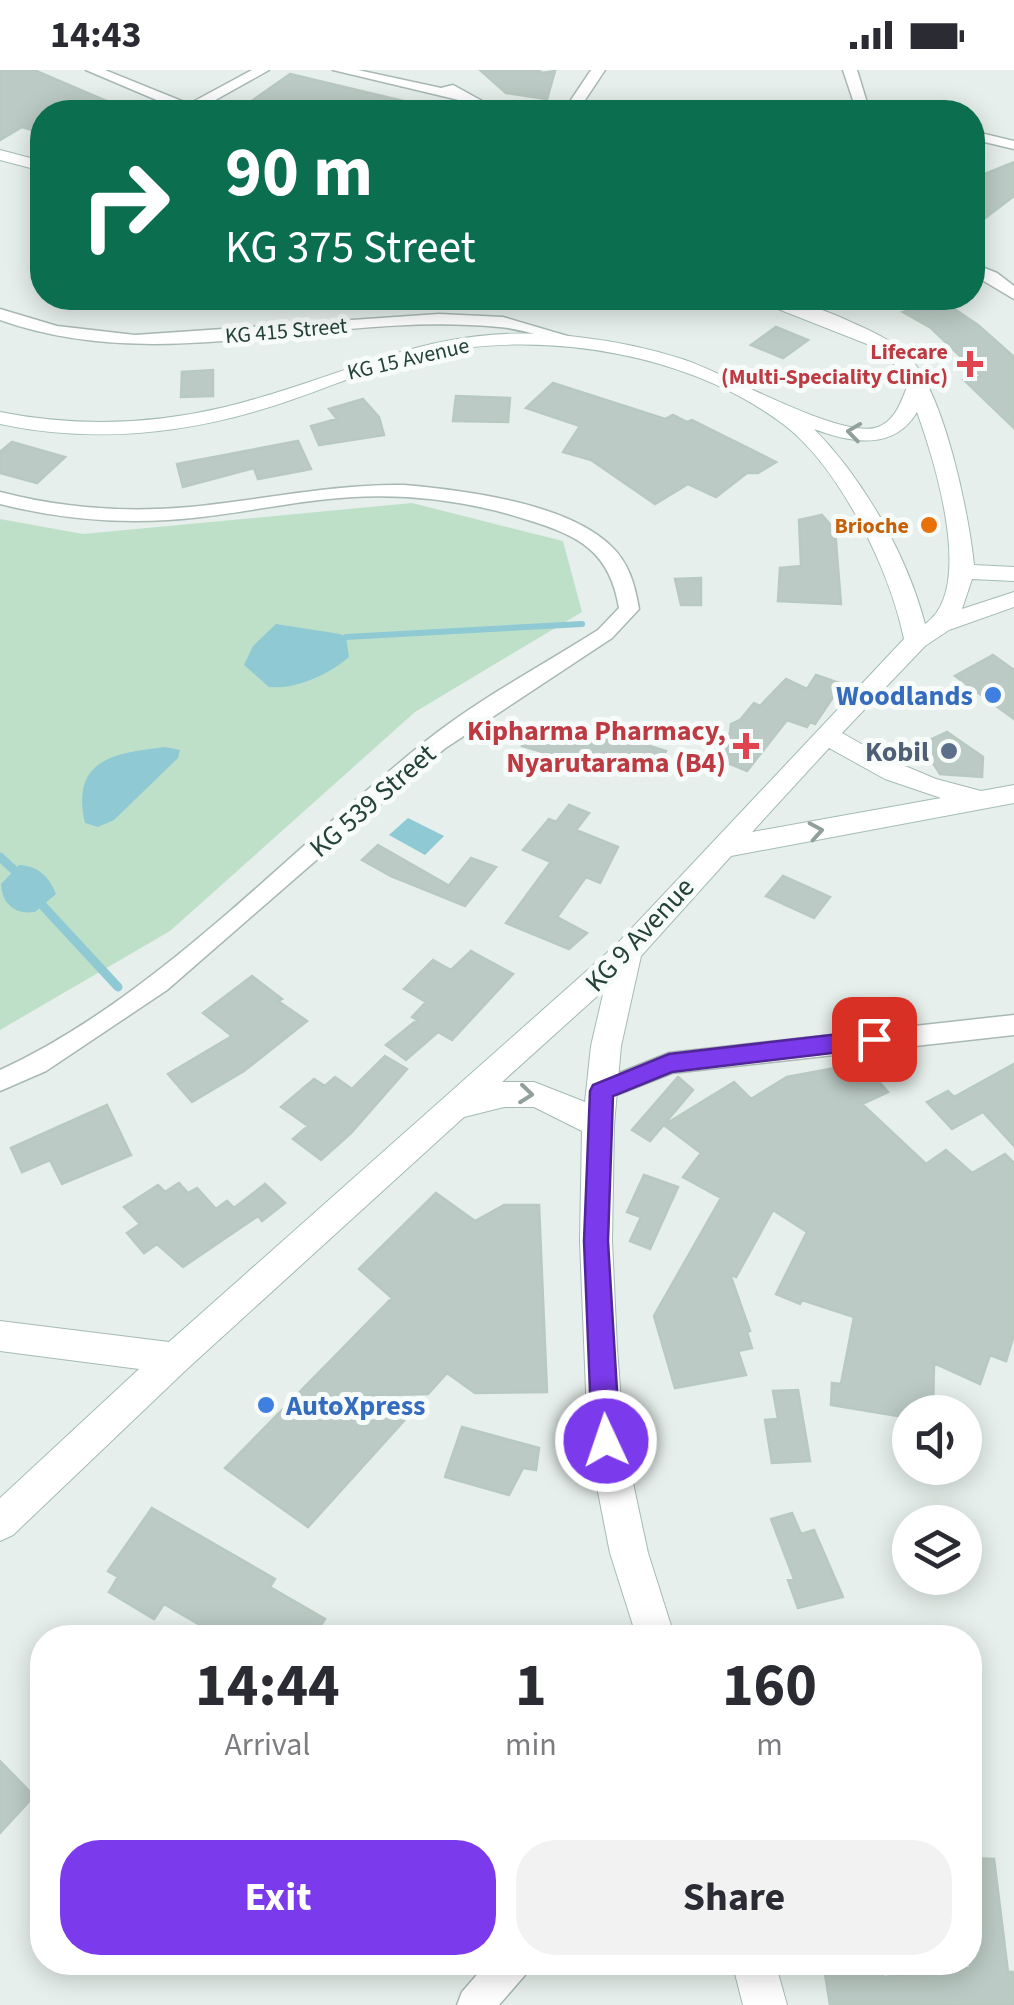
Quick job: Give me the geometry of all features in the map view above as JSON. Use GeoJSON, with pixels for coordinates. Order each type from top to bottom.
{"type":"FeatureCollection","features":[{"type":"Feature","properties":{"kind":"main road"},"geometry":{"type":"LineString","coordinates":[[0,155],[30,163]]}},
{"type":"Feature","properties":{"kind":"main road"},"geometry":{"type":"LineString","coordinates":[[800,310],[879,342],[902,362],[918,386],[933,427],[960,538],[963,572],[953,605],[940,625]]}},
{"type":"Feature","properties":{"kind":"main road","name":"KG 15 Avenue"},"geometry":{"type":"LineString","coordinates":[[0,418],[72,430],[160,424],[264,402],[356,368],[430,348],[475,341],[573,340],[708,374],[768,404],[806,433],[829,460],[887,550],[905,593],[916,641]]}},
{"type":"Feature","properties":{"kind":"main road"},"geometry":{"type":"LineString","coordinates":[[768,404],[838,430],[877,434],[904,419],[918,386]]}},
{"type":"Feature","properties":{"kind":"main road"},"geometry":{"type":"LineString","coordinates":[[963,572],[1014,574]]}},
{"type":"Feature","properties":{"kind":"main road","name":"KG 9 Avenue"},"geometry":{"type":"LineString","coordinates":[[0,1523],[175,1358],[627,952],[916,641],[940,625],[1014,599]]}},
{"type":"Feature","properties":{"kind":"main road"},"geometry":{"type":"LineString","coordinates":[[826,736],[877,766],[916,782],[947,792],[1007,795]]}},
{"type":"Feature","properties":{"kind":"main road"},"geometry":{"type":"LineString","coordinates":[[720,848],[1007,795]]}},
{"type":"Feature","properties":{"kind":"main road"},"geometry":{"type":"LineString","coordinates":[[627,952],[606,1046],[596,1241],[606,1441],[629,1553],[652,1625]]}},
{"type":"Feature","properties":{"kind":"main road"},"geometry":{"type":"LineString","coordinates":[[564,1012],[606,1046]]}},
{"type":"Feature","properties":{"kind":"main road"},"geometry":{"type":"LineString","coordinates":[[450,1113],[497,1093],[522,1090],[600,1108]]}},
{"type":"Feature","properties":{"kind":"main road"},"geometry":{"type":"LineString","coordinates":[[0,1336],[175,1358]]}},
{"type":"Feature","properties":{"kind":"main road"},"geometry":{"type":"LineString","coordinates":[[757,1975],[765,2005]]}},
{"type":"Feature","properties":{"kind":"street"},"geometry":{"type":"LineString","coordinates":[[93,70],[168,100]]}},
{"type":"Feature","properties":{"kind":"street"},"geometry":{"type":"LineString","coordinates":[[204,100],[262,70]]}},
{"type":"Feature","properties":{"kind":"street"},"geometry":{"type":"LineString","coordinates":[[340,70],[462,97]]}},
{"type":"Feature","properties":{"kind":"street"},"geometry":{"type":"LineString","coordinates":[[418,70],[469,100]]}},
{"type":"Feature","properties":{"kind":"street"},"geometry":{"type":"LineString","coordinates":[[574,70],[594,74],[578,100]]}},
{"type":"Feature","properties":{"kind":"street"},"geometry":{"type":"LineString","coordinates":[[850,70],[859,100]]}},
{"type":"Feature","properties":{"kind":"street"},"geometry":{"type":"LineString","coordinates":[[985,138],[1014,145]]}},
{"type":"Feature","properties":{"kind":"street"},"geometry":{"type":"LineString","coordinates":[[985,273],[1014,294]]}},
{"type":"Feature","properties":{"kind":"street","name":"KG 415 Street"},"geometry":{"type":"LineString","coordinates":[[0,314],[68,335],[115,340],[155,341],[439,319],[503,322],[573,340]]}},
{"type":"Feature","properties":{"kind":"street","name":"KG 539 Street"},"geometry":{"type":"LineString","coordinates":[[0,498],[92,513],[143,516],[356,491],[417,490],[494,502],[579,531],[606,548],[626,581],[629,610],[618,624],[583,650],[436,744],[158,983],[37,1064],[0,1082]]}},
{"type":"Feature","properties":{"kind":"street"},"geometry":{"type":"LineString","coordinates":[[600,1108],[669,1063],[1014,1025]]}},
{"type":"Feature","properties":{"kind":"street"},"geometry":{"type":"LineString","coordinates":[[475,2005],[501,1975]]}},
{"type":"Feature","properties":{"kind":"green space"},"geometry":{"type":"Polygon","coordinates":[[[412,503],[563,541],[582,612],[415,712],[170,931],[0,1030],[0,519],[83,534],[412,503]]]}},
{"type":"Feature","properties":{"kind":"water"},"geometry":{"type":"Polygon","coordinates":[[[276,624],[340,634],[346,637],[349,657],[312,680],[269,687],[244,665],[253,646],[276,624]]]}},
{"type":"Feature","properties":{"kind":"water"},"geometry":{"type":"Polygon","coordinates":[[[165,747],[180,750],[178,758],[114,820],[98,827],[85,823],[82,801],[91,772],[114,757],[165,747]]]}},
{"type":"Feature","properties":{"kind":"water"},"geometry":{"type":"Polygon","coordinates":[[[408,818],[444,836],[425,855],[389,835],[408,818]]]}},
{"type":"Feature","properties":{"kind":"water"},"geometry":{"type":"Polygon","coordinates":[[[19,865],[42,873],[56,894],[35,912],[15,909],[4,897],[1,884],[19,865]]]}},
{"type":"Feature","properties":{"kind":"building"},"geometry":{"type":"Polygon","coordinates":[[[0,70],[34,70],[104,100],[30,100],[30,129],[22,127],[0,140],[0,70]]]}},
{"type":"Feature","properties":{"kind":"building"},"geometry":{"type":"Polygon","coordinates":[[[480,70],[555,71],[547,99],[506,93],[480,70]]]}},
{"type":"Feature","properties":{"kind":"building"},"geometry":{"type":"Polygon","coordinates":[[[290,74],[399,100],[253,100],[290,74]]]}},
{"type":"Feature","properties":{"kind":"building"},"geometry":{"type":"Polygon","coordinates":[[[1014,162],[1014,196],[985,218],[985,174],[1014,162]]]}},
{"type":"Feature","properties":{"kind":"building"},"geometry":{"type":"Polygon","coordinates":[[[956,310],[1014,357],[1014,428],[964,380],[981,376],[931,328],[903,312],[956,310]]]}},
{"type":"Feature","properties":{"kind":"building"},"geometry":{"type":"Polygon","coordinates":[[[776,327],[808,340],[783,358],[751,345],[776,327]]]}},
{"type":"Feature","properties":{"kind":"building"},"geometry":{"type":"Polygon","coordinates":[[[213,370],[213,396],[181,397],[182,372],[213,370]]]}},
{"type":"Feature","properties":{"kind":"building"},"geometry":{"type":"Polygon","coordinates":[[[553,383],[665,419],[673,415],[687,422],[692,420],[776,462],[758,473],[747,473],[716,497],[688,484],[655,504],[591,460],[563,452],[580,426],[526,408],[553,383]]]}},
{"type":"Feature","properties":{"kind":"building"},"geometry":{"type":"Polygon","coordinates":[[[456,396],[510,398],[508,422],[453,421],[456,396]]]}},
{"type":"Feature","properties":{"kind":"building"},"geometry":{"type":"Polygon","coordinates":[[[363,399],[379,417],[384,435],[319,445],[311,426],[337,419],[329,409],[363,399]]]}},
{"type":"Feature","properties":{"kind":"building"},"geometry":{"type":"Polygon","coordinates":[[[298,441],[311,469],[258,479],[254,468],[183,487],[177,464],[298,441]]]}},
{"type":"Feature","properties":{"kind":"building"},"geometry":{"type":"Polygon","coordinates":[[[12,442],[65,457],[37,483],[0,473],[0,452],[12,442]]]}},
{"type":"Feature","properties":{"kind":"building"},"geometry":{"type":"Polygon","coordinates":[[[822,515],[835,530],[841,604],[778,601],[780,568],[801,566],[799,520],[822,515]]]}},
{"type":"Feature","properties":{"kind":"building"},"geometry":{"type":"Polygon","coordinates":[[[701,578],[701,605],[681,605],[675,579],[701,578]]]}},
{"type":"Feature","properties":{"kind":"building"},"geometry":{"type":"Polygon","coordinates":[[[993,655],[1014,670],[1014,719],[955,676],[993,655]]]}},
{"type":"Feature","properties":{"kind":"building"},"geometry":{"type":"Polygon","coordinates":[[[816,675],[842,684],[815,724],[810,722],[807,727],[787,720],[747,771],[711,756],[730,733],[731,724],[740,720],[754,703],[760,706],[786,679],[807,689],[816,675]]]}},
{"type":"Feature","properties":{"kind":"building"},"geometry":{"type":"Polygon","coordinates":[[[535,725],[581,736],[584,732],[602,738],[627,739],[666,751],[654,774],[583,759],[580,763],[522,746],[535,725]]]}},
{"type":"Feature","properties":{"kind":"building","name":"Kobil"},"geometry":{"type":"Polygon","coordinates":[[[947,732],[983,757],[982,777],[940,774],[921,744],[947,732]]]}},
{"type":"Feature","properties":{"kind":"building"},"geometry":{"type":"Polygon","coordinates":[[[569,805],[589,813],[576,830],[618,847],[600,883],[586,877],[557,917],[587,933],[569,949],[506,923],[551,862],[523,850],[549,819],[556,822],[569,805]]]}},
{"type":"Feature","properties":{"kind":"building"},"geometry":{"type":"Polygon","coordinates":[[[378,845],[448,885],[447,888],[471,858],[496,867],[465,906],[362,860],[378,845]]]}},
{"type":"Feature","properties":{"kind":"building"},"geometry":{"type":"Polygon","coordinates":[[[783,876],[830,897],[814,918],[766,896],[783,876]]]}},
{"type":"Feature","properties":{"kind":"building"},"geometry":{"type":"Polygon","coordinates":[[[471,951],[513,974],[452,1040],[438,1032],[406,1060],[386,1045],[417,1020],[412,1017],[426,1002],[404,989],[433,960],[451,970],[471,951]]]}},
{"type":"Feature","properties":{"kind":"building"},"geometry":{"type":"Polygon","coordinates":[[[252,976],[307,1021],[244,1071],[192,1102],[168,1074],[232,1036],[203,1013],[252,976]]]}},
{"type":"Feature","properties":{"kind":"building"},"geometry":{"type":"Polygon","coordinates":[[[385,1056],[407,1069],[351,1133],[321,1160],[293,1139],[308,1126],[281,1107],[314,1079],[325,1086],[335,1077],[352,1089],[385,1056]]]}},
{"type":"Feature","properties":{"kind":"building"},"geometry":{"type":"Polygon","coordinates":[[[1014,1064],[1014,1146],[983,1112],[952,1129],[927,1102],[948,1091],[954,1097],[1014,1064]]]}},
{"type":"Feature","properties":{"kind":"building"},"geometry":{"type":"Polygon","coordinates":[[[846,1066],[851,1077],[868,1069],[888,1092],[862,1104],[926,1164],[946,1150],[972,1173],[1005,1154],[1014,1163],[1014,1335],[1006,1361],[990,1355],[980,1384],[934,1363],[933,1395],[892,1395],[892,1415],[831,1405],[832,1383],[841,1384],[854,1317],[776,1294],[807,1232],[773,1210],[736,1277],[730,1274],[750,1331],[747,1332],[752,1348],[738,1351],[746,1375],[675,1388],[654,1316],[721,1198],[683,1177],[701,1153],[664,1125],[734,1082],[751,1099],[787,1077],[846,1066]]]}},
{"type":"Feature","properties":{"kind":"building"},"geometry":{"type":"Polygon","coordinates":[[[678,1077],[693,1090],[650,1141],[632,1130],[678,1077]]]}},
{"type":"Feature","properties":{"kind":"building"},"geometry":{"type":"Polygon","coordinates":[[[107,1105],[131,1155],[62,1184],[50,1160],[22,1172],[11,1148],[107,1105]]]}},
{"type":"Feature","properties":{"kind":"building"},"geometry":{"type":"Polygon","coordinates":[[[644,1175],[678,1187],[650,1249],[630,1241],[641,1217],[627,1212],[644,1175]]]}},
{"type":"Feature","properties":{"kind":"building"},"geometry":{"type":"Polygon","coordinates":[[[179,1183],[188,1193],[197,1188],[216,1209],[227,1201],[234,1208],[265,1184],[285,1203],[262,1221],[258,1216],[183,1267],[157,1244],[144,1253],[127,1233],[140,1224],[124,1207],[158,1185],[165,1192],[179,1183]]]}},
{"type":"Feature","properties":{"kind":"building"},"geometry":{"type":"Polygon","coordinates":[[[436,1193],[475,1221],[504,1205],[539,1205],[547,1392],[475,1393],[447,1373],[428,1394],[349,1396],[411,1413],[308,1527],[225,1468],[392,1298],[359,1269],[436,1193]]]}},
{"type":"Feature","properties":{"kind":"building"},"geometry":{"type":"Polygon","coordinates":[[[798,1390],[810,1461],[772,1463],[765,1420],[778,1419],[773,1391],[798,1390]]]}},
{"type":"Feature","properties":{"kind":"building"},"geometry":{"type":"Polygon","coordinates":[[[462,1427],[539,1448],[536,1470],[523,1468],[509,1495],[445,1477],[462,1427]]]}},
{"type":"Feature","properties":{"kind":"building"},"geometry":{"type":"Polygon","coordinates":[[[152,1508],[275,1579],[270,1587],[325,1619],[321,1625],[200,1625],[164,1604],[154,1619],[109,1592],[118,1577],[108,1571],[152,1508]]]}},
{"type":"Feature","properties":{"kind":"building"},"geometry":{"type":"Polygon","coordinates":[[[792,1513],[801,1534],[814,1530],[843,1597],[798,1608],[788,1580],[794,1579],[771,1519],[792,1513]]]}},
{"type":"Feature","properties":{"kind":"building"},"geometry":{"type":"Polygon","coordinates":[[[0,1761],[30,1792],[30,1800],[0,1833],[0,1761]]]}},
{"type":"Feature","properties":{"kind":"building"},"geometry":{"type":"Polygon","coordinates":[[[982,1858],[994,1859],[1008,1972],[1014,1972],[1014,2005],[830,2005],[825,1975],[982,1975],[982,1858]]]}},
{"type":"Feature","properties":{"kind":"waterway"},"geometry":{"type":"LineString","coordinates":[[346,637],[582,624]]}},
{"type":"Feature","properties":{"kind":"waterway"},"geometry":{"type":"LineString","coordinates":[[0,857],[13,869]]}},
{"type":"Feature","properties":{"kind":"waterway"},"geometry":{"type":"LineString","coordinates":[[43,906],[118,987]]}},
{"type":"Feature","properties":{"kind":"place","name":"Lifecare (Multi-Speciality Clinic)"},"geometry":{"type":"Point","coordinates":[970,364]}},
{"type":"Feature","properties":{"kind":"place","name":"Brioche"},"geometry":{"type":"Point","coordinates":[929,525]}},
{"type":"Feature","properties":{"kind":"place","name":"Woodlands"},"geometry":{"type":"Point","coordinates":[993,695]}},
{"type":"Feature","properties":{"kind":"place","name":"Kipharma Pharmacy, Nyarutarama (B4)"},"geometry":{"type":"Point","coordinates":[746,746]}},
{"type":"Feature","properties":{"kind":"place","name":"Kobil"},"geometry":{"type":"Point","coordinates":[949,751]}},
{"type":"Feature","properties":{"kind":"place","name":"AutoXpress"},"geometry":{"type":"Point","coordinates":[266,1405]}},
{"type":"Feature","properties":{"kind":"route"},"geometry":{"type":"LineString","coordinates":[[606,1441],[596,1241],[601,1091],[669,1063],[874,1039]]}}]}
